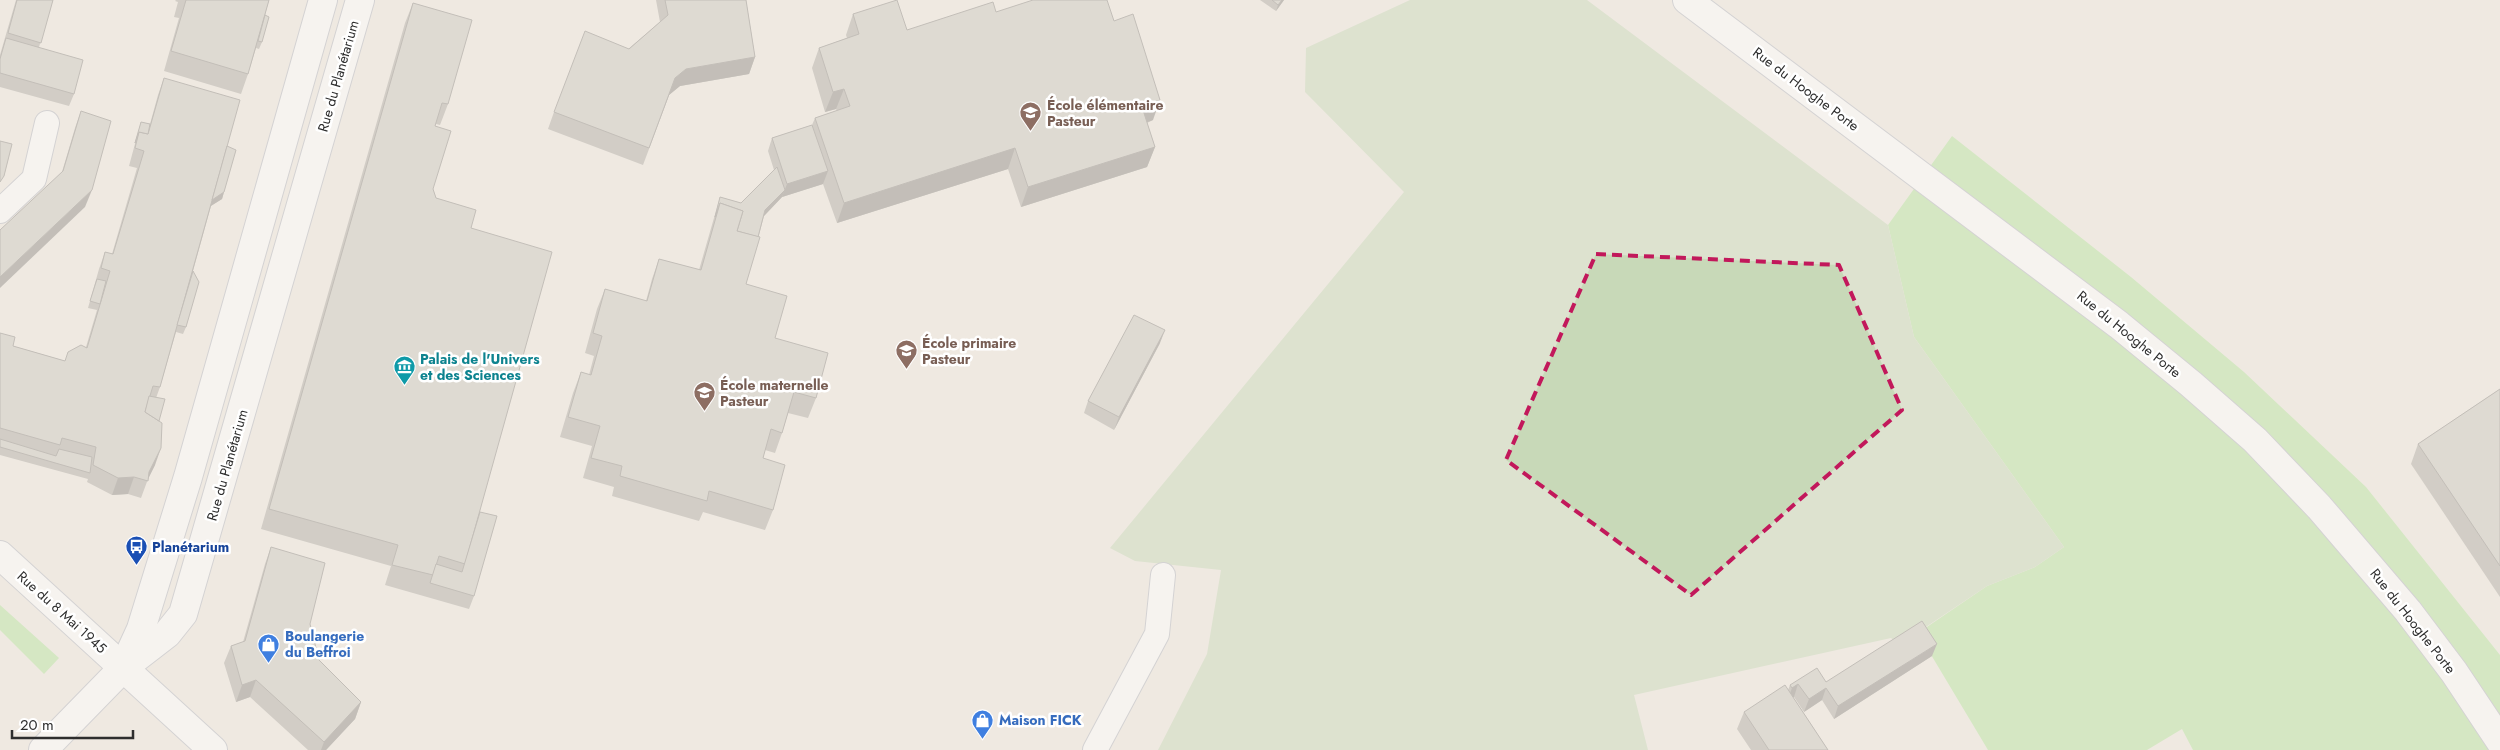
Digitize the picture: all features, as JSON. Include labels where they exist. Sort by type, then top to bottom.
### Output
[{"type":"street","points":[[43,750],[123,668],[143,623],[188,477],[323,0]]},
{"type":"street","name":"Rue du Planétarium","points":[[123,668],[167,634],[176,625],[186,605],[360,0]]},
{"type":"street","name":"Rue du Hooghe Porte","points":[[1687,0],[2111,319],[2191,384],[2255,440],[2318,507],[2408,611],[2454,672],[2500,741]]},
{"type":"street","name":"Rue du 8 Mai 1945","points":[[0,555],[213,750]]},
{"type":"lane","points":[[0,211],[34,179],[47,123]]},
{"type":"lane","points":[[1095,750],[1157,634],[1163,575]]},
{"type":"highlighted area","points":[[1596,254],[1839,265],[1902,410],[1691,595],[1506,460]]},
{"type":"green space","points":[[1410,0],[1587,0],[1888,225],[1914,337],[2064,547],[2035,567],[1987,586],[1899,645],[1891,638],[1634,695],[1648,750],[1158,750],[1207,654],[1221,570],[1135,561],[1110,548],[1404,192],[1305,92],[1306,48]]},
{"type":"green space","points":[[1952,136],[2131,277],[2244,372],[2366,487],[2500,655],[2500,750],[2193,750],[2182,729],[2147,750],[1988,750],[1918,633],[1987,586],[2035,567],[2064,547],[1914,337],[1888,225]]},
{"type":"green space","points":[[0,605],[59,658],[44,674],[0,630]]},
{"type":"building","points":[[17,0],[53,0],[41,43],[8,33]]},
{"type":"building","points":[[186,0],[269,0],[248,74],[171,51]]},
{"type":"building","points":[[665,0],[746,0],[755,57],[686,69],[675,78],[649,148],[554,112],[585,31],[629,49],[668,15]]},
{"type":"building","points":[[897,0],[907,30],[993,2],[996,12],[1033,0],[1107,0],[1114,21],[1133,14],[1160,100],[1142,107],[1155,147],[1028,187],[1015,148],[844,203],[815,118],[850,106],[844,89],[833,92],[819,48],[859,34],[853,14]]},
{"type":"building","points":[[1272,0],[1282,0],[1278,5]]},
{"type":"building","points":[[413,3],[472,20],[448,104],[442,103],[435,126],[451,131],[433,189],[436,198],[476,210],[471,228],[552,252],[465,564],[439,556],[433,575],[392,565],[398,545],[269,509]]},
{"type":"building","points":[[265,15],[269,17],[262,42],[258,41]]},
{"type":"building","points":[[6,38],[83,60],[74,94],[0,73],[0,59]]},
{"type":"building","points":[[164,78],[240,100],[160,387],[153,386],[145,412],[162,423],[161,448],[149,472],[148,481],[134,477],[118,478],[93,465],[96,447],[62,438],[60,445],[0,428],[0,333],[15,337],[13,346],[65,361],[68,352],[81,345],[87,348],[110,271],[101,268],[105,252],[113,254],[144,151],[135,148],[139,132],[148,134]]},
{"type":"building","points":[[81,111],[111,121],[92,190],[0,277],[0,230],[63,171]]},
{"type":"building","points":[[141,122],[150,124],[148,134],[139,132],[135,143]]},
{"type":"building","points":[[812,125],[828,171],[787,184],[772,138]]},
{"type":"building","points":[[0,141],[12,144],[4,176],[0,182]]},
{"type":"building","points":[[227,146],[236,150],[224,192],[212,200]]},
{"type":"building","points":[[777,167],[785,190],[765,210],[758,237],[737,231],[743,211],[720,203],[715,217],[720,197],[741,203]]},
{"type":"building","points":[[720,203],[743,211],[737,231],[760,237],[746,284],[787,296],[775,338],[828,353],[816,398],[794,392],[782,433],[771,429],[763,458],[785,465],[773,510],[709,491],[707,501],[620,476],[622,466],[591,458],[600,426],[568,417],[581,372],[591,375],[602,336],[593,333],[605,289],[647,301],[659,259],[701,270]]},
{"type":"building","points":[[193,271],[199,282],[186,327],[177,325]]},
{"type":"building","points":[[97,279],[106,281],[100,304],[90,301]]},
{"type":"building","points":[[1134,315],[1165,330],[1119,417],[1088,401]]},
{"type":"building","points":[[2500,389],[2500,566],[2418,444]]},
{"type":"building","points":[[149,396],[165,399],[159,421],[145,412]]},
{"type":"building","points":[[0,439],[56,456],[59,449],[92,457],[90,473],[0,447]]},
{"type":"building","points":[[480,512],[497,516],[474,596],[430,583],[436,564],[462,572]]},
{"type":"building","points":[[271,547],[325,563],[310,624],[319,660],[361,702],[324,742],[256,680],[242,685],[231,646],[245,641]]},
{"type":"building","points":[[1922,621],[1937,644],[1838,706],[1826,688],[1809,699],[1798,684],[1792,688],[1790,685],[1817,668],[1826,682]]},
{"type":"building","points":[[1785,685],[1828,750],[1769,750],[1744,712]]},
{"type":"place","name":"École élémentaire Pasteur","points":[[1031,132]]},
{"type":"place","name":"École primaire Pasteur","points":[[906,370]]},
{"type":"place","name":"Palais de l'Univers et des Sciences","points":[[404,386]]},
{"type":"place","name":"École maternelle Pasteur","points":[[704,412]]},
{"type":"place","name":"Planétarium","points":[[136,566]]},
{"type":"place","name":"Boulangerie du Beffroi","points":[[269,663]]},
{"type":"place","name":"Maison FICK","points":[[983,739]]}]
